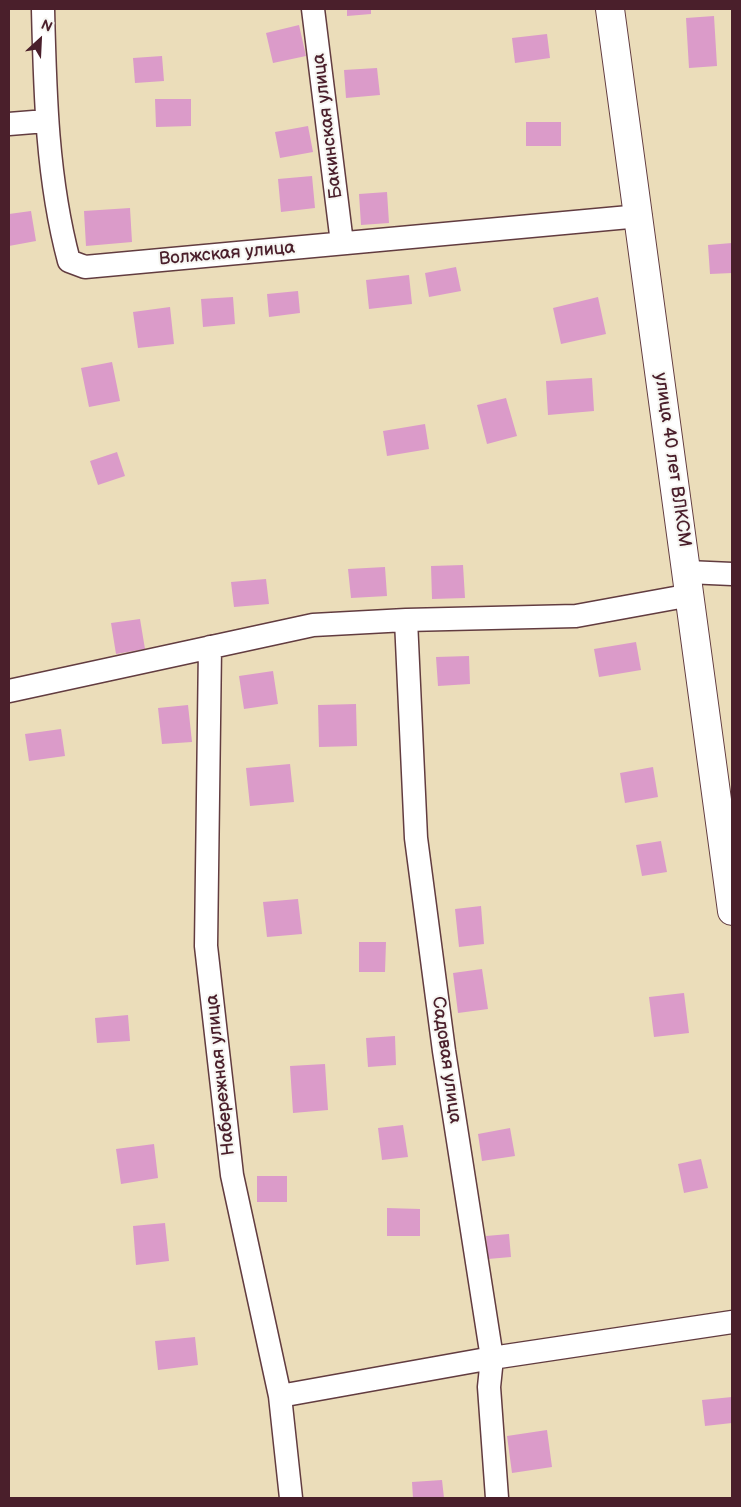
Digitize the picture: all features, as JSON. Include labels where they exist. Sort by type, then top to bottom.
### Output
[{"type":"street","name":"Волжская улица","points":[[43,9],[46,121],[63,237],[69,261],[85,266],[640,216]]},
{"type":"street","name":"Бакинская улица","points":[[313,9],[342,243]]},
{"type":"street","name":"улица 40 лет ВЛКСМ","points":[[610,9],[640,216],[732,911]]},
{"type":"street","points":[[9,124],[46,121]]},
{"type":"street","points":[[9,691],[313,625],[406,620],[576,616],[689,584],[732,574]]},
{"type":"street","name":"Садовая улица","points":[[406,620],[416,838],[444,1051],[492,1358],[489,1387],[497,1498]]},
{"type":"street","name":"Набережная улица","points":[[210,647],[206,946],[232,1175],[280,1396],[291,1498]]},
{"type":"street","points":[[280,1396],[492,1358],[732,1322]]},
{"type":"building","points":[[347,9],[371,9],[371,14],[347,16]]},
{"type":"building","points":[[714,16],[717,66],[689,68],[686,18]]},
{"type":"building","points":[[299,25],[306,56],[273,63],[266,33]]},
{"type":"building","points":[[547,34],[550,58],[515,63],[512,38]]},
{"type":"building","points":[[162,56],[164,81],[135,83],[133,58]]},
{"type":"building","points":[[377,68],[380,95],[346,98],[344,70]]},
{"type":"building","points":[[155,99],[191,99],[191,126],[156,127]]},
{"type":"building","points":[[526,122],[561,122],[561,146],[526,146]]},
{"type":"building","points":[[308,126],[313,152],[280,158],[275,132]]},
{"type":"building","points":[[312,176],[315,208],[281,212],[278,179]]},
{"type":"building","points":[[387,192],[389,223],[361,225],[359,194]]},
{"type":"building","points":[[130,208],[132,242],[86,246],[84,211]]},
{"type":"building","points":[[31,211],[36,241],[9,246],[9,214]]},
{"type":"building","points":[[732,243],[732,273],[710,274],[708,245]]},
{"type":"building","points":[[456,267],[461,291],[429,297],[425,273]]},
{"type":"building","points":[[409,275],[412,304],[369,309],[366,280]]},
{"type":"building","points":[[298,291],[300,313],[269,317],[267,294]]},
{"type":"building","points":[[233,297],[235,324],[203,327],[201,299]]},
{"type":"building","points":[[598,297],[606,334],[561,344],[553,308]]},
{"type":"building","points":[[170,307],[174,344],[138,348],[133,312]]},
{"type":"building","points":[[112,362],[120,401],[89,407],[81,368]]},
{"type":"building","points":[[592,378],[594,411],[548,415],[546,381]]},
{"type":"building","points":[[506,398],[517,436],[487,444],[477,405]]},
{"type":"building","points":[[425,424],[429,449],[387,456],[383,431]]},
{"type":"building","points":[[117,452],[125,476],[98,485],[90,461]]},
{"type":"building","points":[[463,565],[465,598],[432,599],[431,566]]},
{"type":"building","points":[[385,567],[387,596],[351,598],[348,569]]},
{"type":"building","points":[[266,579],[269,604],[234,607],[231,582]]},
{"type":"building","points":[[140,619],[145,649],[116,654],[111,623]]},
{"type":"building","points":[[636,642],[641,670],[599,677],[594,649]]},
{"type":"building","points":[[469,656],[470,684],[438,686],[436,657]]},
{"type":"building","points":[[273,671],[278,704],[244,709],[239,676]]},
{"type":"building","points":[[356,704],[357,746],[319,747],[318,705]]},
{"type":"building","points":[[188,705],[192,742],[162,744],[158,708]]},
{"type":"building","points":[[61,729],[65,756],[29,761],[25,734]]},
{"type":"building","points":[[290,764],[294,802],[250,806],[246,768]]},
{"type":"building","points":[[653,767],[658,797],[625,803],[620,773]]},
{"type":"building","points":[[661,841],[667,872],[642,876],[636,845]]},
{"type":"building","points":[[298,899],[302,934],[267,937],[263,902]]},
{"type":"building","points":[[481,906],[484,944],[459,947],[455,909]]},
{"type":"building","points":[[359,942],[386,942],[385,972],[359,972]]},
{"type":"building","points":[[482,969],[488,1009],[458,1013],[453,973]]},
{"type":"building","points":[[684,993],[689,1033],[654,1037],[649,997]]},
{"type":"building","points":[[128,1015],[130,1041],[97,1043],[95,1018]]},
{"type":"building","points":[[395,1036],[396,1065],[368,1067],[366,1038]]},
{"type":"building","points":[[325,1064],[328,1110],[293,1113],[290,1066]]},
{"type":"building","points":[[403,1125],[408,1157],[382,1160],[378,1128]]},
{"type":"building","points":[[510,1128],[515,1156],[482,1161],[478,1134]]},
{"type":"building","points":[[154,1144],[158,1178],[121,1184],[116,1149]]},
{"type":"building","points":[[701,1159],[708,1188],[684,1193],[678,1164]]},
{"type":"building","points":[[257,1176],[287,1176],[287,1202],[257,1202]]},
{"type":"building","points":[[387,1208],[420,1209],[420,1236],[387,1236]]},
{"type":"building","points":[[165,1223],[169,1261],[136,1265],[133,1226]]},
{"type":"building","points":[[509,1234],[511,1257],[488,1259],[486,1236]]},
{"type":"building","points":[[195,1337],[198,1365],[158,1370],[155,1341]]},
{"type":"building","points":[[732,1397],[732,1423],[705,1426],[702,1400]]},
{"type":"building","points":[[547,1430],[552,1467],[512,1473],[507,1436]]},
{"type":"building","points":[[442,1480],[444,1498],[413,1498],[412,1482]]}]
